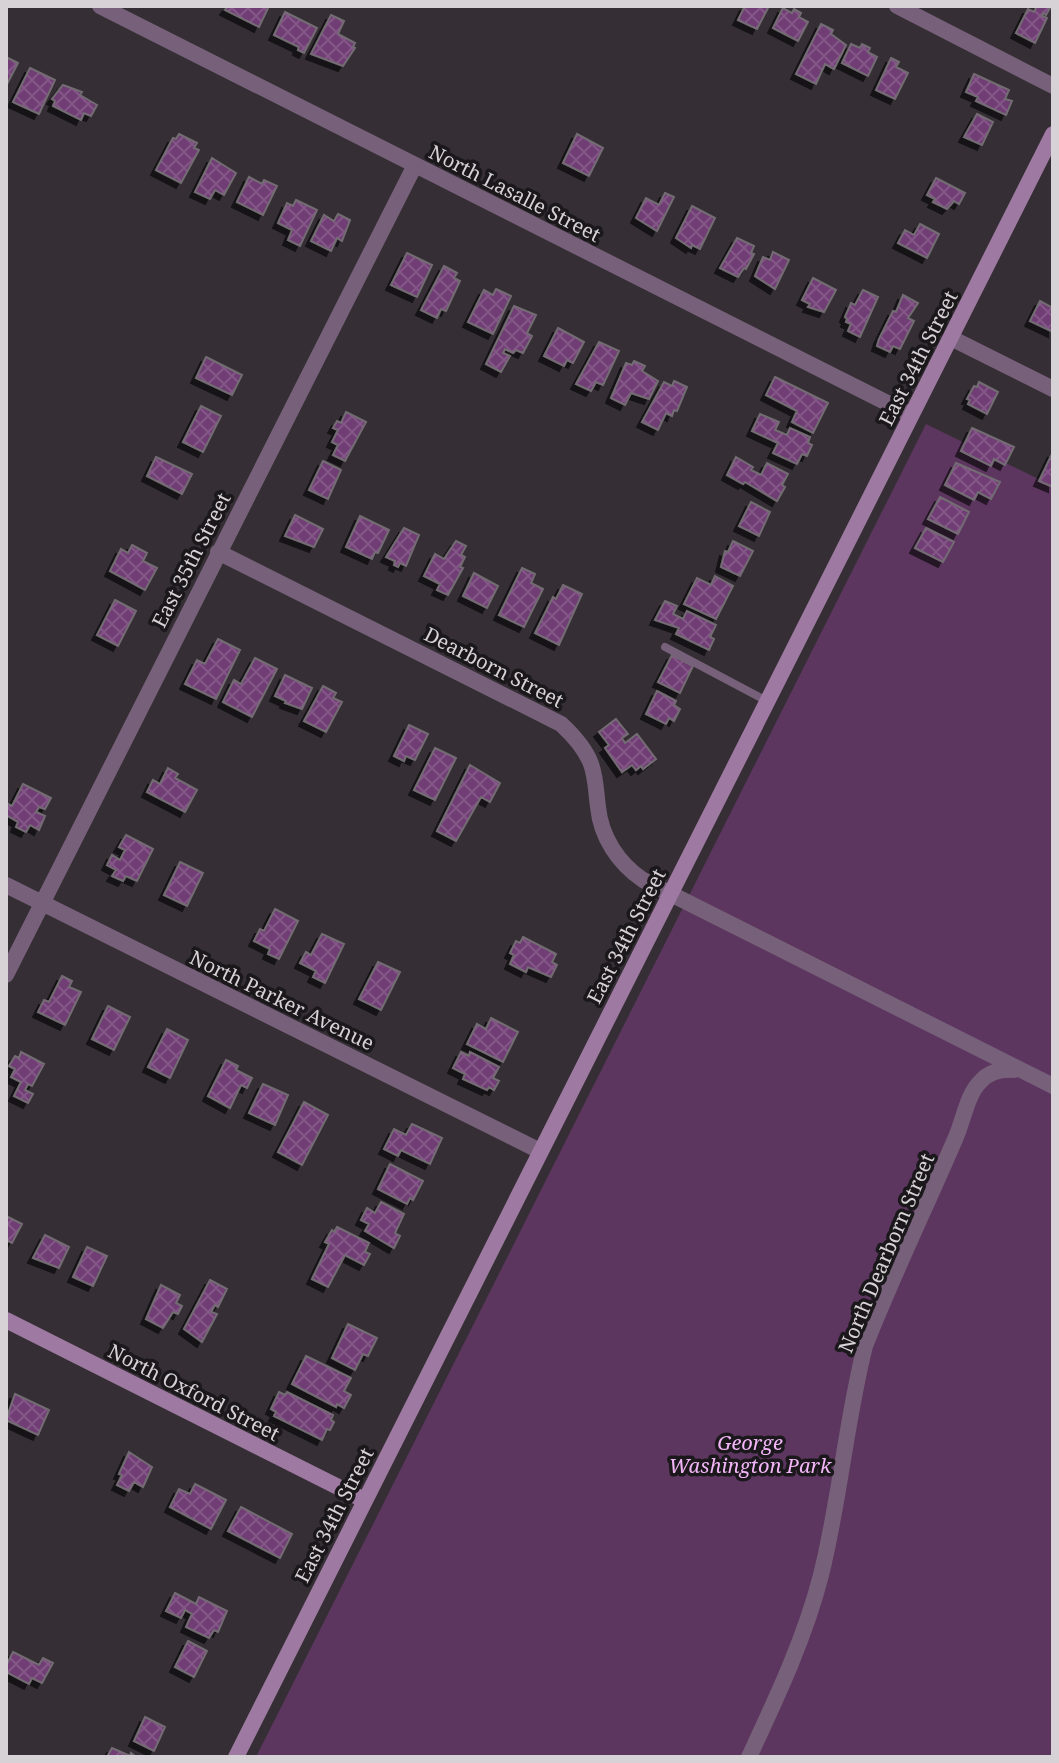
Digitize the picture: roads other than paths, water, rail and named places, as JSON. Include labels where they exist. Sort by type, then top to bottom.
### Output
[{"type":"main road","name":"East 34th Street","points":[[236,1757],[1053,134]]},
{"type":"main road","name":"North Oxford Street","points":[[6,1320],[364,1500]]},
{"type":"street","name":"North Lasalle Street","points":[[100,6],[911,415]]},
{"type":"street","points":[[897,6],[1053,86]]},
{"type":"street","name":"East 35th Street","points":[[6,975],[415,165]]},
{"type":"street","points":[[951,338],[1053,389]]},
{"type":"street","name":"Dearborn Street","points":[[218,552],[561,724],[589,759],[602,827],[613,851],[636,875],[670,893]]},
{"type":"street","name":"North Parker Avenue","points":[[6,885],[540,1151]]},
{"type":"street","points":[[670,893],[1053,1086]]},
{"type":"street","name":"North Dearborn Street","points":[[749,1757],[783,1682],[821,1578],[865,1346],[972,1095],[980,1081],[989,1074],[1002,1069],[1016,1070]]},
{"type":"lane","points":[[665,647],[767,701]]},
{"type":"park label","name":"George Washington Park","points":[[750,1454]]}]
